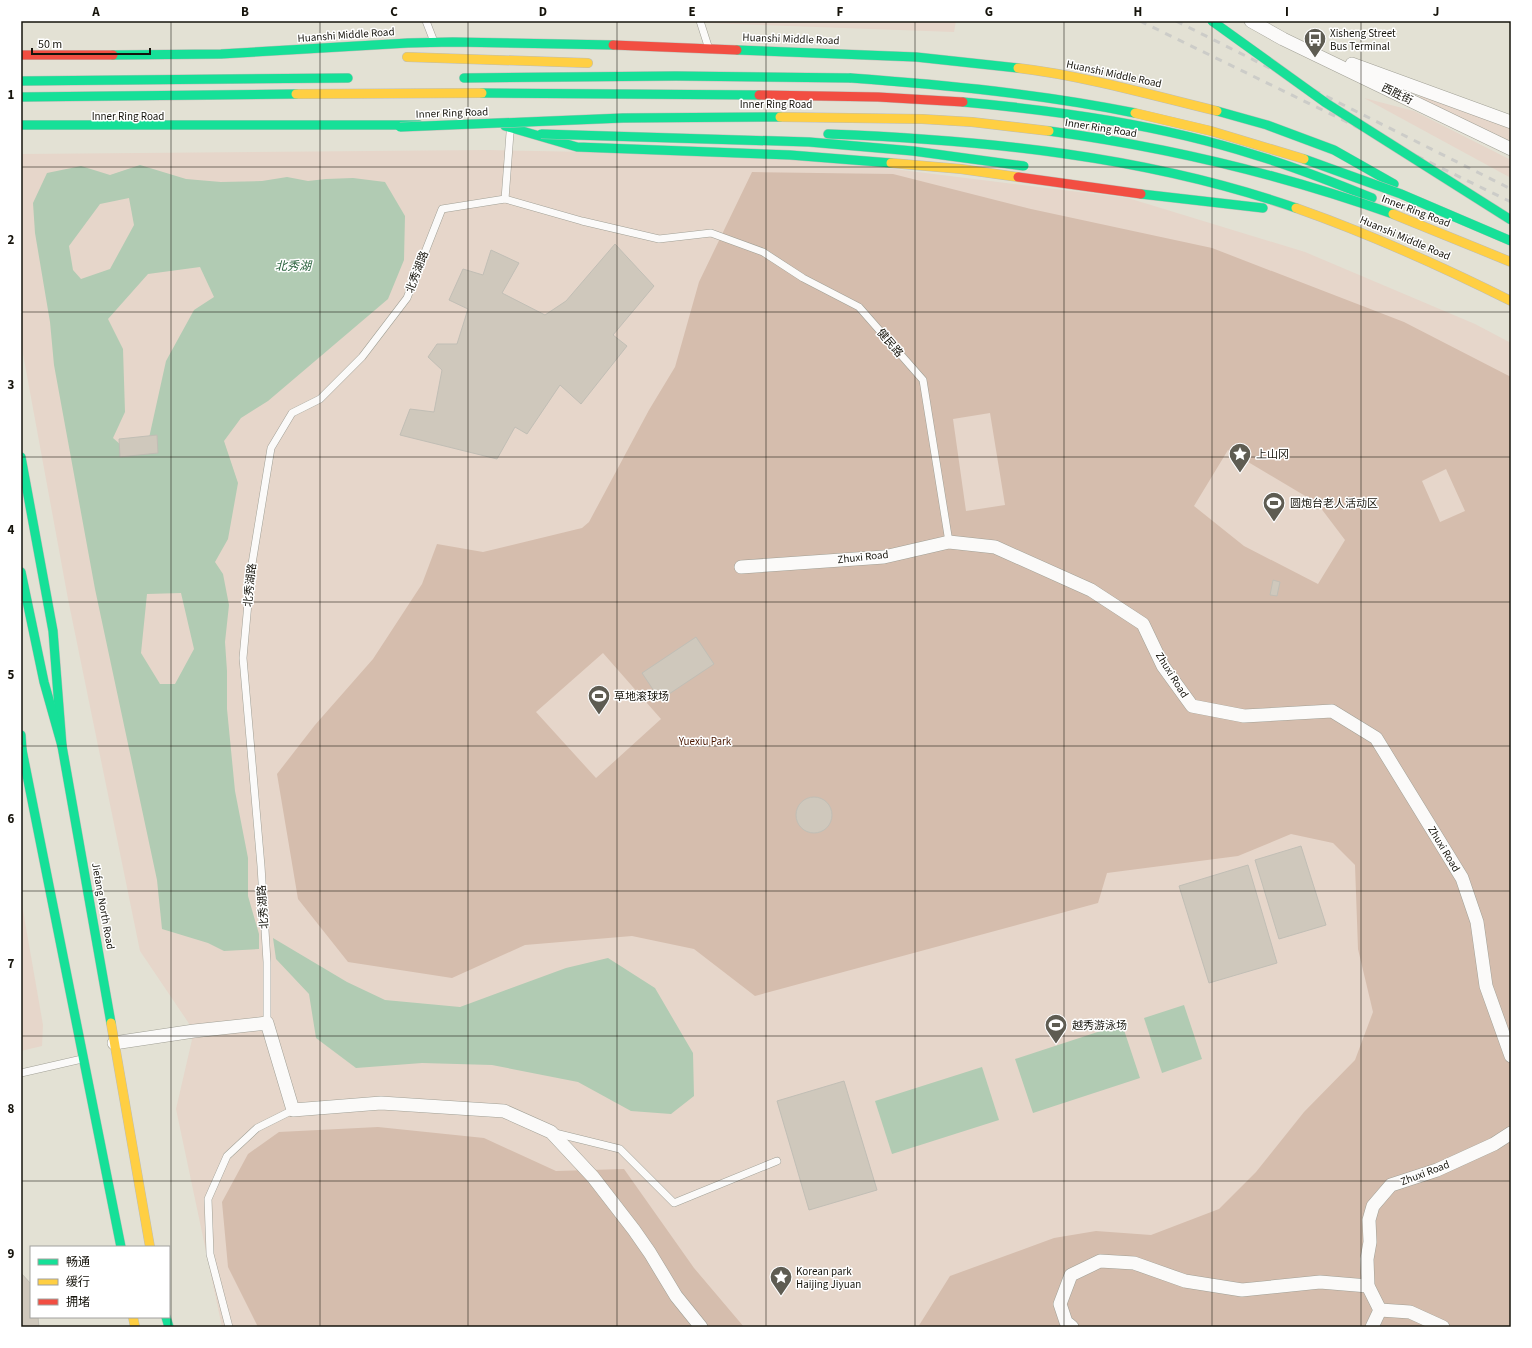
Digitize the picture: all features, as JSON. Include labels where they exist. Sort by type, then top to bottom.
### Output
[{"type":"main road","points":[[1212,21],[1326,103],[1511,220]]},
{"type":"main road","name":"Huanshi Middle Road","points":[[21,55],[221,54],[434,42],[531,43],[709,48],[916,57],[1025,69],[1128,89],[1230,114],[1267,125],[1334,150],[1394,184],[1411,196],[1452,237],[1511,268]]},
{"type":"main road","points":[[221,54],[341,56]]},
{"type":"main road","points":[[397,57],[597,63]]},
{"type":"main road","name":"Inner Ring Road","points":[[690,67],[917,82],[1022,94],[1093,105],[1211,131],[1354,175],[1511,240]]},
{"type":"main road","name":"Inner Ring Road","points":[[453,78],[676,76],[851,78]]},
{"type":"main road","points":[[21,81],[357,78]]},
{"type":"main road","points":[[21,97],[466,93],[819,96],[879,97],[999,107],[1090,118],[1137,126],[1226,146],[1300,169],[1348,187],[1452,237]]},
{"type":"main road","name":"Inner Ring Road","points":[[21,128],[400,127],[654,117],[728,116],[855,117],[933,120],[996,125],[1098,138],[1215,161],[1265,174],[1377,208],[1511,262]]},
{"type":"main road","name":"Huanshi Middle Road","points":[[21,125],[134,124],[862,135],[992,144],[1053,151],[1152,168],[1222,185],[1323,218],[1406,249],[1511,301]]},
{"type":"main road","points":[[400,127],[508,129],[593,136],[769,141],[846,145],[952,155],[1028,166]]},
{"type":"main road","points":[[508,129],[577,146],[790,155],[946,168],[1154,196],[1286,211],[1323,218]]},
{"type":"main road","points":[[1334,150],[1365,163],[1404,183]]},
{"type":"main road","points":[[1174,188],[1287,207],[1323,218]]},
{"type":"main road","points":[[1439,200],[1511,240]]},
{"type":"main road","points":[[21,457],[53,631],[62,746]]},
{"type":"main road","name":"Jiefang North Road","points":[[21,572],[44,682],[62,746],[150,1246]]},
{"type":"main road","points":[[21,735],[22,748],[121,1246]]},
{"type":"street","name":"西胜街","points":[[1251,21],[1283,39],[1511,149]]},
{"type":"street","name":"西胜街","points":[[1283,39],[1511,122]]},
{"type":"street","name":"Zhuxi Road","points":[[741,567],[884,557],[949,542],[995,547],[1091,590],[1143,624],[1163,666],[1192,706],[1244,716],[1332,711],[1376,738],[1462,878],[1477,922],[1486,986],[1511,1056]]},
{"type":"street","points":[[114,1043],[194,1031],[267,1023],[294,1110],[381,1103],[504,1111],[550,1132],[593,1177],[634,1230],[676,1296],[701,1327]]},
{"type":"street","name":"Zhuxi Road","points":[[1368,1286],[1367,1259],[1370,1242],[1369,1220],[1373,1206],[1391,1186],[1437,1170],[1494,1144],[1511,1133]]},
{"type":"street","points":[[1072,1327],[1066,1322],[1060,1304],[1071,1275],[1100,1261],[1134,1263],[1185,1281],[1242,1290],[1320,1282],[1368,1286],[1380,1310]]},
{"type":"street","points":[[1372,1327],[1380,1310]]},
{"type":"street","points":[[1380,1310],[1410,1312],[1443,1327]]},
{"type":"lane","points":[[426,21],[434,42]]},
{"type":"lane","points":[[700,21],[709,48]]},
{"type":"lane","points":[[505,199],[508,129]]},
{"type":"lane","name":"北秀湖路","points":[[267,1023],[267,962],[260,858],[243,658],[251,570],[270,448],[292,413],[320,399],[326,394],[362,357],[407,298],[442,209],[505,199]]},
{"type":"lane","name":"健民路","points":[[505,199],[582,221],[659,239],[711,233],[763,252],[803,278],[859,307],[923,380],[949,542]]},
{"type":"lane","points":[[21,1073],[84,1059]]},
{"type":"lane","points":[[229,1327],[210,1254],[208,1199],[227,1156],[257,1128],[294,1110]]},
{"type":"lane","points":[[550,1132],[620,1149],[674,1203],[778,1161]]},
{"type":"green space","points":[[652,21],[956,21],[954,32]]},
{"type":"green space","points":[[1425,95],[1511,129],[1511,145],[1419,101],[1419,97]]},
{"type":"green space","points":[[1364,98],[1414,111],[1511,160],[1511,178]]},
{"type":"green space","name":"Yuexiu Park","points":[[487,150],[701,154],[821,160],[1128,198],[1305,252],[1475,324],[1511,343],[1511,1327],[222,1327],[176,1109],[194,1031],[140,951],[68,599],[21,343],[21,154]]},
{"type":"green space","points":[[752,172],[893,174],[1031,209],[1212,248],[1404,322],[1511,377],[1511,1327],[918,1327],[950,1276],[1054,1238],[1096,1231],[1151,1235],[1219,1209],[1256,1172],[1304,1112],[1355,1060],[1373,1012],[1358,949],[1355,865],[1333,843],[1291,834],[1238,856],[1107,873],[1098,903],[755,996],[694,949],[632,936],[525,945],[452,978],[348,962],[298,899],[277,774],[315,725],[373,659],[422,584],[437,544],[483,552],[582,528],[589,522],[649,410],[675,367],[699,282]],"holes":[[[990,413],[1005,505],[966,511],[953,419]],[[1228,450],[1317,503],[1345,540],[1318,584],[1244,546],[1194,506]],[[1446,469],[1465,511],[1440,522],[1422,481]],[[603,653],[661,719],[596,778],[536,712]]]},
{"type":"green space","points":[[21,899],[43,1025],[42,1046],[21,1051]]},
{"type":"green space","points":[[378,1127],[484,1138],[556,1171],[624,1169],[694,1268],[744,1327],[258,1327],[228,1267],[222,1202],[248,1154],[279,1132]]},
{"type":"water","name":"北秀湖","points":[[140,165],[186,179],[221,182],[262,181],[287,177],[308,181],[353,178],[385,182],[405,216],[404,260],[388,299],[268,401],[241,418],[224,441],[238,483],[228,539],[215,562],[223,574],[229,605],[225,642],[227,709],[235,791],[248,858],[248,896],[259,934],[259,949],[224,951],[208,943],[162,929],[157,880],[95,589],[54,365],[50,322],[35,233],[33,203],[47,173],[81,166],[110,175]],"holes":[[[129,198],[134,225],[110,269],[81,279],[73,270],[69,246],[100,204]],[[200,267],[214,297],[194,310],[166,361],[149,438],[121,445],[113,438],[125,412],[123,349],[108,319],[148,274]],[[181,593],[194,649],[175,684],[160,684],[141,653],[147,594]]]},
{"type":"water","points":[[273,938],[347,982],[385,1000],[460,1007],[566,968],[608,958],[655,988],[693,1053],[694,1096],[671,1114],[631,1111],[578,1082],[492,1065],[422,1063],[356,1068],[316,1038],[309,994],[276,959]]},
{"type":"water","points":[[1184,1005],[1202,1059],[1162,1073],[1144,1018]]},
{"type":"water","points":[[1122,1024],[1140,1078],[1033,1113],[1015,1059]]},
{"type":"water","points":[[982,1067],[999,1120],[892,1154],[875,1101]]},
{"type":"building","points":[[615,244],[654,286],[613,335],[627,346],[581,404],[560,385],[527,434],[515,427],[497,459],[400,435],[410,409],[434,412],[442,370],[428,357],[437,344],[457,344],[468,309],[449,300],[463,269],[483,275],[491,250],[519,263],[502,293],[545,315],[566,301]]},
{"type":"building","points":[[157,435],[158,453],[120,457],[119,439]]},
{"type":"building","points":[[1273,580],[1280,582],[1277,596],[1270,595]]},
{"type":"building","points":[[696,637],[714,664],[660,700],[642,673]]},
{"type":"building","points":[[817,797],[827,802],[831,808],[831,822],[827,828],[821,832],[811,833],[801,828],[797,822],[796,812],[801,802],[807,798]]},
{"type":"building","points":[[1301,846],[1326,925],[1279,939],[1255,860]]},
{"type":"building","points":[[1248,865],[1277,963],[1209,983],[1179,886]]},
{"type":"building","points":[[844,1081],[877,1190],[809,1210],[777,1101]]},
{"type":"building","points":[[21,1273],[30,1283],[30,1318],[38,1318],[39,1327],[21,1327]]},
{"type":"railway","points":[[1140,21],[1511,202]]},
{"type":"railway","points":[[1176,21],[1511,189]]},
{"type":"traffic: fast","points":[[1212,21],[1326,103],[1511,220]]},
{"type":"traffic: fast","points":[[113,55],[221,54],[408,43],[453,42],[613,45]]},
{"type":"traffic: fast","points":[[737,50],[916,57],[1018,68]]},
{"type":"traffic: fast","points":[[464,78],[676,76],[851,78]]},
{"type":"traffic: fast","points":[[21,81],[348,78]]},
{"type":"traffic: fast","points":[[851,78],[1029,95],[1135,113]]},
{"type":"traffic: fast","points":[[482,93],[759,95]]},
{"type":"traffic: fast","points":[[21,97],[296,94]]},
{"type":"traffic: fast","points":[[963,102],[1074,115],[1147,127],[1184,135],[1219,144],[1285,165],[1372,198]]},
{"type":"traffic: fast","points":[[1217,111],[1267,125],[1334,150],[1394,184]]},
{"type":"traffic: fast","points":[[400,127],[623,118],[780,117]]},
{"type":"traffic: fast","points":[[21,125],[419,125]]},
{"type":"traffic: fast","points":[[505,126],[577,147],[790,155],[891,163]]},
{"type":"traffic: fast","points":[[1049,131],[1136,145],[1266,174],[1393,214]]},
{"type":"traffic: fast","points":[[541,134],[809,142],[913,151],[1024,166]]},
{"type":"traffic: fast","points":[[828,134],[1006,146],[1124,163],[1182,175],[1239,190],[1296,208]]},
{"type":"traffic: fast","points":[[1304,159],[1401,194],[1511,241]]},
{"type":"traffic: fast","points":[[1141,194],[1263,208]]},
{"type":"traffic: fast","points":[[21,457],[53,631],[62,746]]},
{"type":"traffic: fast","points":[[21,572],[44,682],[62,746],[111,1023]]},
{"type":"traffic: fast","points":[[21,735],[22,750],[121,1246]]},
{"type":"traffic: fast","points":[[21,746],[22,750]]},
{"type":"traffic: fast","points":[[166,1318],[169,1327]]},
{"type":"traffic: slow","points":[[407,57],[588,63]]},
{"type":"traffic: slow","points":[[1018,68],[1043,71],[1093,81],[1217,111]]},
{"type":"traffic: slow","points":[[296,94],[482,93]]},
{"type":"traffic: slow","points":[[1135,113],[1211,131],[1304,159]]},
{"type":"traffic: slow","points":[[780,117],[922,119],[972,122],[1049,131]]},
{"type":"traffic: slow","points":[[891,163],[961,169],[1018,177]]},
{"type":"traffic: slow","points":[[1296,208],[1405,251],[1511,301]]},
{"type":"traffic: slow","points":[[1393,214],[1511,262]]},
{"type":"traffic: slow","points":[[111,1023],[150,1246]]},
{"type":"traffic: slow","points":[[133,1318],[135,1327]]},
{"type":"traffic: jam","points":[[613,45],[737,50]]},
{"type":"traffic: jam","points":[[21,55],[113,55]]},
{"type":"traffic: jam","points":[[759,95],[878,97],[963,102]]},
{"type":"traffic: jam","points":[[1018,177],[1141,194]]},
{"type":"place","name":"Xisheng Street Bus Terminal","points":[[1315,58]]},
{"type":"place","name":"上山冈","points":[[1240,474]]},
{"type":"place","name":"圆炮台老人活动区","points":[[1274,522]]},
{"type":"place","name":"草地滚球场","points":[[599,716]]},
{"type":"place","name":"越秀游泳场","points":[[1056,1044]]},
{"type":"place","name":"Korean park Haijing Jiyuan","points":[[781,1296]]}]
